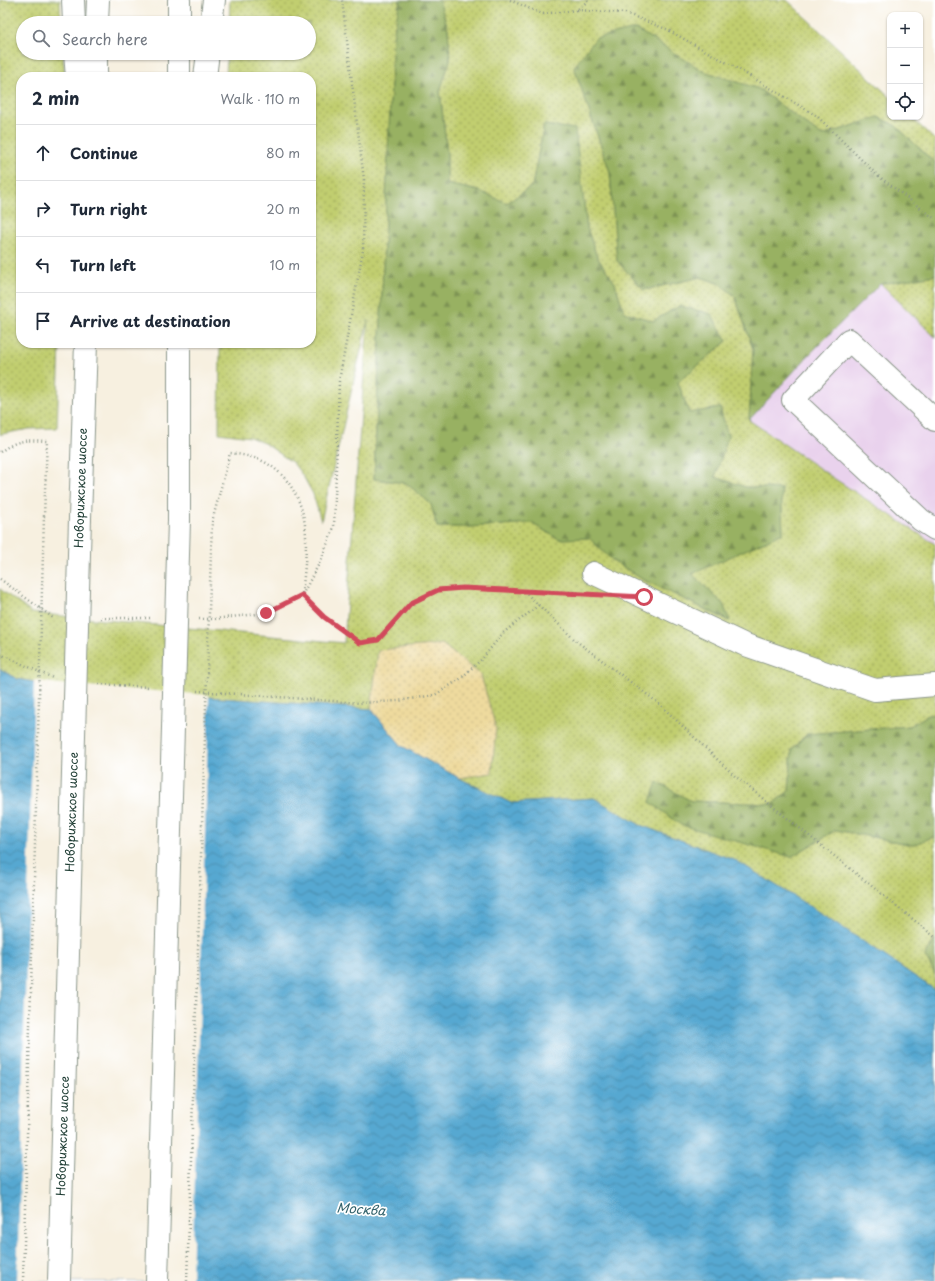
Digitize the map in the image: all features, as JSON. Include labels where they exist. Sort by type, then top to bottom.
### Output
[{"type":"main road","points":[[73,0],[74,16]]},
{"type":"main road","points":[[97,16],[98,0]]},
{"type":"main road","points":[[179,0],[179,16]]},
{"type":"main road","points":[[213,16],[214,0]]},
{"type":"main road","points":[[75,60],[76,72]]},
{"type":"main road","points":[[96,60],[96,72]]},
{"type":"main road","points":[[179,60],[179,72]]},
{"type":"main road","points":[[206,72],[207,60]]},
{"type":"main road","points":[[935,420],[849,340],[793,400],[921,520],[935,529]]},
{"type":"main road","name":"Новорижское шоссе","points":[[59,1281],[86,348]]},
{"type":"main road","points":[[157,1281],[179,520],[179,348]]},
{"type":"main road","points":[[593,573],[743,644],[875,690],[935,685]]},
{"type":"path","points":[[198,619],[214,619],[266,613],[302,595],[320,562],[334,527],[339,381],[363,250],[364,180],[342,0]]},
{"type":"path","points":[[510,0],[542,14],[577,10],[625,13],[666,29],[733,66],[816,116],[877,175],[935,219]]},
{"type":"path","points":[[577,10],[589,0]]},
{"type":"path","points":[[0,452],[11,444],[25,440],[47,440],[23,1281]]},
{"type":"path","points":[[187,1281],[212,522],[230,453],[248,456],[268,464],[284,477],[296,494],[305,521],[306,540],[302,595],[324,617],[360,643],[378,640],[411,603],[438,590],[463,588],[586,594]]},
{"type":"path","points":[[0,579],[52,617],[60,617]]},
{"type":"path","points":[[524,591],[575,640],[657,702],[736,777],[935,938]]},
{"type":"path","points":[[194,691],[359,703],[398,701],[435,695],[460,679],[482,659],[503,633],[538,605]]},
{"type":"path","points":[[98,618],[160,618]]},
{"type":"path","points":[[0,654],[54,678]]},
{"type":"path","points":[[92,683],[155,688]]},
{"type":"shaded area","points":[[880,283],[935,337],[935,544],[835,479],[749,420],[809,355]]},
{"type":"green space","points":[[0,0],[60,0],[61,16],[16,16],[16,60],[64,60],[65,72],[16,72],[16,348],[60,348],[57,428],[29,429],[0,435]]},
{"type":"green space","points":[[230,0],[400,0],[393,37],[374,479],[406,483],[431,504],[437,527],[469,527],[531,523],[559,539],[589,538],[612,560],[642,579],[729,621],[723,604],[691,574],[783,533],[781,489],[746,487],[715,477],[728,436],[720,408],[689,413],[678,382],[727,341],[711,314],[680,306],[653,321],[624,312],[615,283],[597,257],[587,228],[574,129],[544,125],[532,186],[507,203],[479,191],[447,184],[447,153],[440,91],[450,60],[448,29],[439,0],[787,0],[887,94],[887,120],[914,120],[935,140],[935,163],[896,126],[878,117],[822,136],[759,89],[703,71],[636,29],[574,67],[610,172],[617,261],[644,290],[701,277],[720,284],[735,296],[753,349],[749,420],[835,479],[935,544],[935,714],[928,715],[910,726],[807,734],[792,749],[789,791],[772,804],[691,801],[657,783],[791,857],[836,830],[913,845],[935,836],[935,939],[925,956],[935,974],[935,990],[830,919],[737,861],[640,825],[594,798],[511,803],[459,778],[401,746],[371,709],[58,686],[17,679],[0,669],[0,589],[32,613],[344,643],[368,320],[321,521],[313,494],[303,476],[293,463],[266,444],[250,437],[219,433],[220,348],[316,348],[316,72],[226,72],[227,60],[316,60],[316,16],[229,16]]},
{"type":"green space","points":[[400,0],[439,0],[448,29],[450,60],[440,91],[447,153],[447,184],[479,191],[507,203],[532,186],[544,125],[575,129],[587,228],[597,257],[615,283],[624,312],[653,321],[680,306],[711,314],[727,341],[678,382],[689,413],[720,408],[728,436],[715,477],[746,487],[781,489],[783,533],[692,574],[723,604],[730,621],[642,579],[612,560],[589,538],[559,539],[531,523],[469,527],[437,527],[431,504],[406,483],[374,479],[393,37]]},
{"type":"green space","points":[[636,29],[703,71],[759,89],[822,136],[878,117],[896,126],[935,163],[935,275],[880,284],[809,355],[749,420],[753,349],[735,296],[720,284],[701,277],[644,290],[617,261],[610,172],[574,67],[596,38]]},
{"type":"green space","points":[[935,275],[935,337],[880,283]]},
{"type":"green space","points":[[935,714],[935,836],[913,845],[836,830],[791,857],[681,825],[650,802],[657,782],[691,801],[772,804],[789,791],[792,749],[807,734],[910,726],[928,715]]},
{"type":"green space","points":[[935,939],[935,974],[925,956]]},
{"type":"sand","points":[[442,644],[481,675],[496,728],[492,773],[459,778],[401,746],[371,709],[378,650]]},
{"type":"water","name":"Москва","points":[[0,669],[17,679],[58,686],[371,709],[402,746],[459,778],[511,803],[594,798],[640,825],[737,861],[830,919],[935,990],[935,1281],[0,1281]]},
{"type":"pier","points":[[34,680],[58,684],[209,695],[192,1281],[17,1281]]},
{"type":"route","points":[[266,613],[302,595],[324,617],[360,643],[378,640],[411,603],[438,590],[463,588],[644,597]]}]
